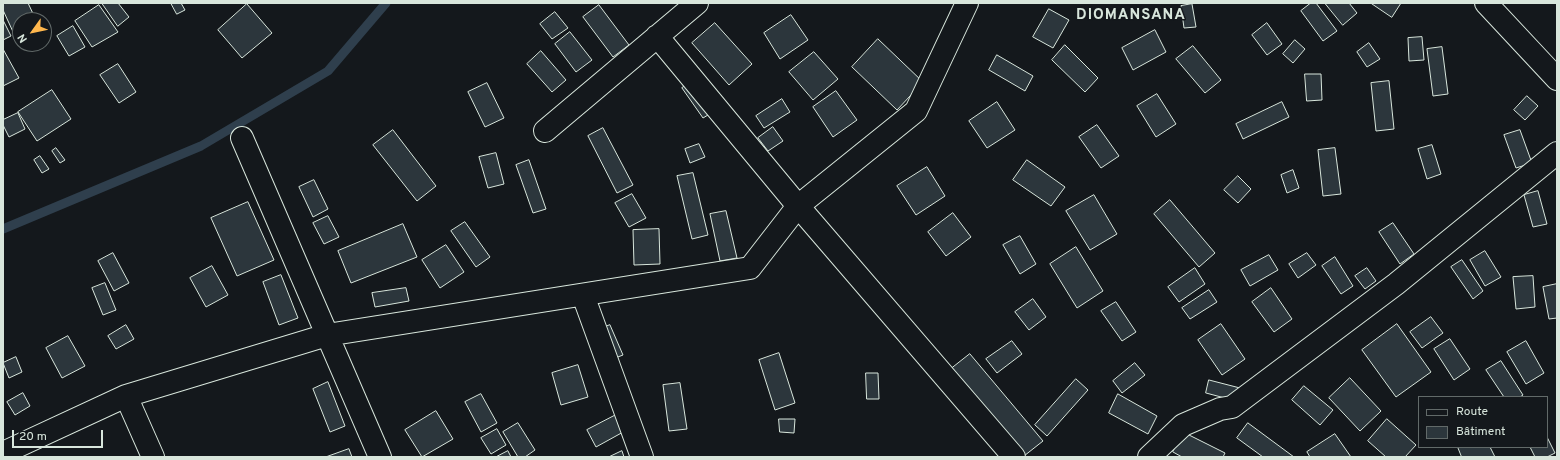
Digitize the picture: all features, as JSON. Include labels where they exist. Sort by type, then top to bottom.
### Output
[{"type":"street","points":[[545,131],[697,3]]},
{"type":"street","points":[[3,453],[126,396],[327,335],[750,268],[798,206],[916,111],[967,3]]},
{"type":"street","points":[[1486,3],[1557,79]]},
{"type":"street","points":[[657,36],[798,206],[1014,457]]},
{"type":"street","points":[[242,138],[380,457]]},
{"type":"street","points":[[1149,457],[1183,425],[1220,409],[1232,407],[1396,284],[1557,153]]},
{"type":"street","points":[[583,295],[642,457]]},
{"type":"street","points":[[126,396],[153,457]]},
{"type":"building","points":[[3,3],[28,3],[32,12],[12,12],[12,30],[3,10]]},
{"type":"building","points":[[102,3],[118,3],[129,17],[118,26]]},
{"type":"building","points":[[171,3],[181,3],[185,10],[177,14]]},
{"type":"building","points":[[1311,3],[1316,3],[1337,31],[1323,41],[1301,11]]},
{"type":"building","points":[[1325,3],[1349,3],[1357,13],[1343,25]]},
{"type":"building","points":[[1371,3],[1401,3],[1392,17]]},
{"type":"building","points":[[247,4],[272,33],[242,58],[218,30]]},
{"type":"building","points":[[1192,4],[1196,27],[1184,28],[1181,6]]},
{"type":"building","points":[[99,5],[118,32],[92,47],[75,21]]},
{"type":"building","points":[[599,5],[629,45],[613,57],[583,17]]},
{"type":"building","points":[[1049,9],[1069,20],[1053,48],[1033,37]]},
{"type":"building","points":[[555,12],[568,28],[552,39],[540,24]]},
{"type":"building","points":[[791,15],[808,40],[780,59],[764,33]]},
{"type":"building","points":[[3,20],[11,36],[3,40]]},
{"type":"building","points":[[715,23],[752,64],[729,85],[692,43]]},
{"type":"building","points":[[1267,23],[1282,44],[1267,55],[1252,35]]},
{"type":"building","points":[[73,26],[85,47],[69,56],[57,36]]},
{"type":"building","points":[[1155,30],[1166,52],[1133,70],[1122,48]]},
{"type":"building","points":[[570,32],[592,60],[576,72],[555,44]]},
{"type":"building","points":[[1422,37],[1424,60],[1409,61],[1408,38]]},
{"type":"building","points":[[878,39],[923,82],[897,110],[852,67]]},
{"type":"building","points":[[1295,40],[1305,49],[1293,63],[1283,54]]},
{"type":"building","points":[[1369,43],[1380,59],[1367,67],[1357,52]]},
{"type":"building","points":[[1065,45],[1098,78],[1085,92],[1052,60]]},
{"type":"building","points":[[1193,46],[1221,80],[1205,93],[1176,59]]},
{"type":"building","points":[[1442,47],[1448,94],[1433,96],[1427,49]]},
{"type":"building","points":[[3,49],[19,78],[3,86]]},
{"type":"building","points":[[541,51],[566,80],[552,92],[527,64]]},
{"type":"building","points":[[814,52],[838,79],[813,100],[789,72]]},
{"type":"building","points":[[997,55],[1033,76],[1025,91],[989,70]]},
{"type":"building","points":[[118,64],[136,92],[119,103],[100,75]]},
{"type":"building","points":[[1305,74],[1321,74],[1322,100],[1307,101]]},
{"type":"building","points":[[698,78],[718,109],[703,118],[682,88]]},
{"type":"building","points":[[1389,81],[1394,129],[1376,131],[1371,83]]},
{"type":"building","points":[[487,83],[504,118],[485,127],[468,92]]},
{"type":"building","points":[[52,90],[71,119],[37,141],[18,112]]},
{"type":"building","points":[[836,91],[857,120],[833,137],[813,107]]},
{"type":"building","points":[[1157,94],[1176,124],[1156,137],[1137,106]]},
{"type":"building","points":[[1527,96],[1538,106],[1525,120],[1514,110]]},
{"type":"building","points":[[782,99],[790,112],[764,128],[756,116]]},
{"type":"building","points":[[997,102],[1015,130],[987,148],[969,121]]},
{"type":"building","points":[[1282,102],[1289,117],[1243,139],[1236,124]]},
{"type":"building","points":[[18,113],[25,129],[9,137],[3,125],[3,120]]},
{"type":"building","points":[[1097,125],[1119,156],[1101,168],[1079,137]]},
{"type":"building","points":[[773,127],[783,141],[768,151],[758,138]]},
{"type":"building","points":[[603,128],[633,185],[617,193],[588,136]]},
{"type":"building","points":[[393,130],[436,186],[417,201],[373,145]]},
{"type":"building","points":[[1520,130],[1532,163],[1516,168],[1504,135]]},
{"type":"building","points":[[699,144],[705,157],[690,163],[685,149]]},
{"type":"building","points":[[1432,145],[1441,174],[1427,179],[1418,149]]},
{"type":"building","points":[[56,148],[65,160],[60,163],[52,151]]},
{"type":"building","points":[[1335,148],[1341,194],[1323,196],[1318,150]]},
{"type":"building","points":[[496,153],[504,184],[488,188],[479,157]]},
{"type":"building","points":[[40,156],[49,169],[42,173],[34,160]]},
{"type":"building","points":[[529,160],[546,209],[533,213],[516,165]]},
{"type":"building","points":[[1027,160],[1065,187],[1051,206],[1013,180]]},
{"type":"building","points":[[927,167],[945,196],[916,215],[897,186]]},
{"type":"building","points":[[1293,170],[1299,188],[1287,193],[1281,175]]},
{"type":"building","points":[[693,173],[708,235],[692,239],[677,176]]},
{"type":"building","points":[[1238,176],[1251,189],[1238,203],[1224,190]]},
{"type":"building","points":[[314,180],[328,209],[313,217],[299,187]]},
{"type":"building","points":[[1538,191],[1547,224],[1533,227],[1524,195]]},
{"type":"building","points":[[632,194],[646,218],[629,227],[615,203]]},
{"type":"building","points":[[1094,195],[1117,234],[1090,250],[1066,211]]},
{"type":"building","points":[[1170,200],[1215,253],[1199,267],[1154,214]]},
{"type":"building","points":[[248,202],[274,260],[237,276],[211,218]]},
{"type":"building","points":[[726,211],[737,258],[720,261],[710,214]]},
{"type":"building","points":[[953,213],[971,237],[946,256],[928,232]]},
{"type":"building","points":[[328,216],[339,237],[324,244],[313,223]]},
{"type":"building","points":[[465,222],[490,257],[476,267],[451,231]]},
{"type":"building","points":[[1393,223],[1414,254],[1400,264],[1379,232]]},
{"type":"building","points":[[403,224],[417,257],[351,283],[338,251]]},
{"type":"building","points":[[659,229],[660,264],[634,265],[633,230]]},
{"type":"building","points":[[1020,236],[1036,264],[1020,274],[1003,245]]},
{"type":"building","points":[[446,245],[464,272],[440,288],[422,260]]},
{"type":"building","points":[[1076,247],[1103,291],[1077,308],[1050,264]]},
{"type":"building","points":[[1485,251],[1501,277],[1485,286],[1470,260]]},
{"type":"building","points":[[113,253],[129,283],[114,291],[98,261]]},
{"type":"building","points":[[1307,253],[1316,265],[1298,278],[1289,264]]},
{"type":"building","points":[[1269,255],[1278,270],[1250,286],[1241,270]]},
{"type":"building","points":[[1335,257],[1353,286],[1341,294],[1322,266]]},
{"type":"building","points":[[1462,260],[1483,291],[1473,299],[1451,267]]},
{"type":"building","points":[[212,266],[228,295],[206,307],[190,278]]},
{"type":"building","points":[[1195,268],[1205,284],[1179,302],[1168,287]]},
{"type":"building","points":[[1367,268],[1376,281],[1365,289],[1355,276]]},
{"type":"building","points":[[281,275],[298,318],[279,325],[263,282]]},
{"type":"building","points":[[1533,276],[1535,307],[1516,309],[1513,277]]},
{"type":"building","points":[[105,283],[116,310],[103,315],[92,288]]},
{"type":"building","points":[[1557,284],[1557,318],[1549,319],[1543,287]]},
{"type":"building","points":[[406,288],[409,301],[375,307],[372,293]]},
{"type":"building","points":[[1271,288],[1292,319],[1274,332],[1252,302]]},
{"type":"building","points":[[1209,290],[1217,302],[1190,319],[1182,308]]},
{"type":"building","points":[[1033,299],[1046,317],[1029,330],[1015,312]]},
{"type":"building","points":[[1116,302],[1136,332],[1122,341],[1101,311]]},
{"type":"building","points":[[1431,317],[1443,333],[1422,348],[1410,332]]},
{"type":"building","points":[[1221,324],[1245,359],[1222,375],[1198,340]]},
{"type":"building","points":[[1397,324],[1431,372],[1396,397],[1362,350]]},
{"type":"building","points":[[126,325],[134,339],[116,349],[108,336]]},
{"type":"building","points":[[610,325],[623,355],[605,362],[593,332]]},
{"type":"building","points":[[68,336],[85,366],[62,378],[46,348]]},
{"type":"building","points":[[1450,339],[1470,369],[1454,380],[1434,349]]},
{"type":"building","points":[[1012,341],[1022,354],[997,373],[986,359]]},
{"type":"building","points":[[1526,341],[1544,373],[1526,384],[1507,352]]},
{"type":"building","points":[[779,353],[795,403],[775,410],[759,360]]},
{"type":"building","points":[[970,354],[1043,441],[1024,456],[951,369]]},
{"type":"building","points":[[16,357],[22,372],[9,378],[3,363]]},
{"type":"building","points":[[1501,361],[1523,395],[1503,396],[1486,370]]},
{"type":"building","points":[[1135,363],[1145,375],[1122,393],[1113,381]]},
{"type":"building","points":[[578,365],[588,397],[561,405],[552,373]]},
{"type":"building","points":[[866,373],[878,373],[879,399],[867,399]]},
{"type":"building","points":[[1350,378],[1381,411],[1360,431],[1329,398]]},
{"type":"building","points":[[1076,379],[1088,390],[1047,436],[1035,425]]},
{"type":"building","points":[[1209,380],[1240,388],[1236,401],[1206,393]]},
{"type":"building","points":[[328,382],[345,426],[330,432],[313,389]]},
{"type":"building","points":[[680,383],[687,429],[669,431],[663,385]]},
{"type":"building","points":[[1304,386],[1333,410],[1320,425],[1292,400]]},
{"type":"building","points":[[23,393],[30,406],[15,415],[7,402]]},
{"type":"building","points":[[481,394],[497,423],[481,432],[465,402]]},
{"type":"building","points":[[1118,394],[1157,416],[1148,434],[1109,413]]},
{"type":"building","points":[[436,411],[453,439],[422,457],[405,430]]},
{"type":"building","points":[[616,415],[625,431],[596,447],[587,430]]},
{"type":"building","points":[[779,419],[795,419],[794,433],[780,432]]},
{"type":"building","points":[[1387,419],[1416,445],[1405,457],[1386,457],[1368,441]]},
{"type":"building","points":[[518,423],[535,450],[525,457],[518,457],[503,432]]},
{"type":"building","points":[[1248,423],[1294,457],[1263,457],[1237,438]]},
{"type":"building","points":[[497,429],[506,445],[491,454],[481,438]]},
{"type":"building","points":[[1183,432],[1225,453],[1223,457],[1182,457],[1173,452]]},
{"type":"building","points":[[1335,434],[1351,457],[1310,457],[1307,452]]},
{"type":"building","points":[[1548,439],[1555,453],[1547,457],[1535,457],[1530,448],[1548,448]]},
{"type":"building","points":[[1458,448],[1490,448],[1495,457],[1462,457]]},
{"type":"building","points":[[349,449],[352,457],[326,457]]},
{"type":"building","points":[[508,451],[511,457],[496,457]]},
{"type":"building","points":[[622,451],[624,457],[609,457]]},
{"type":"waterway","points":[[3,229],[201,146],[328,71],[386,3]]},
{"type":"district","name":"DIOMANSANA","points":[[1131,16]]}]
